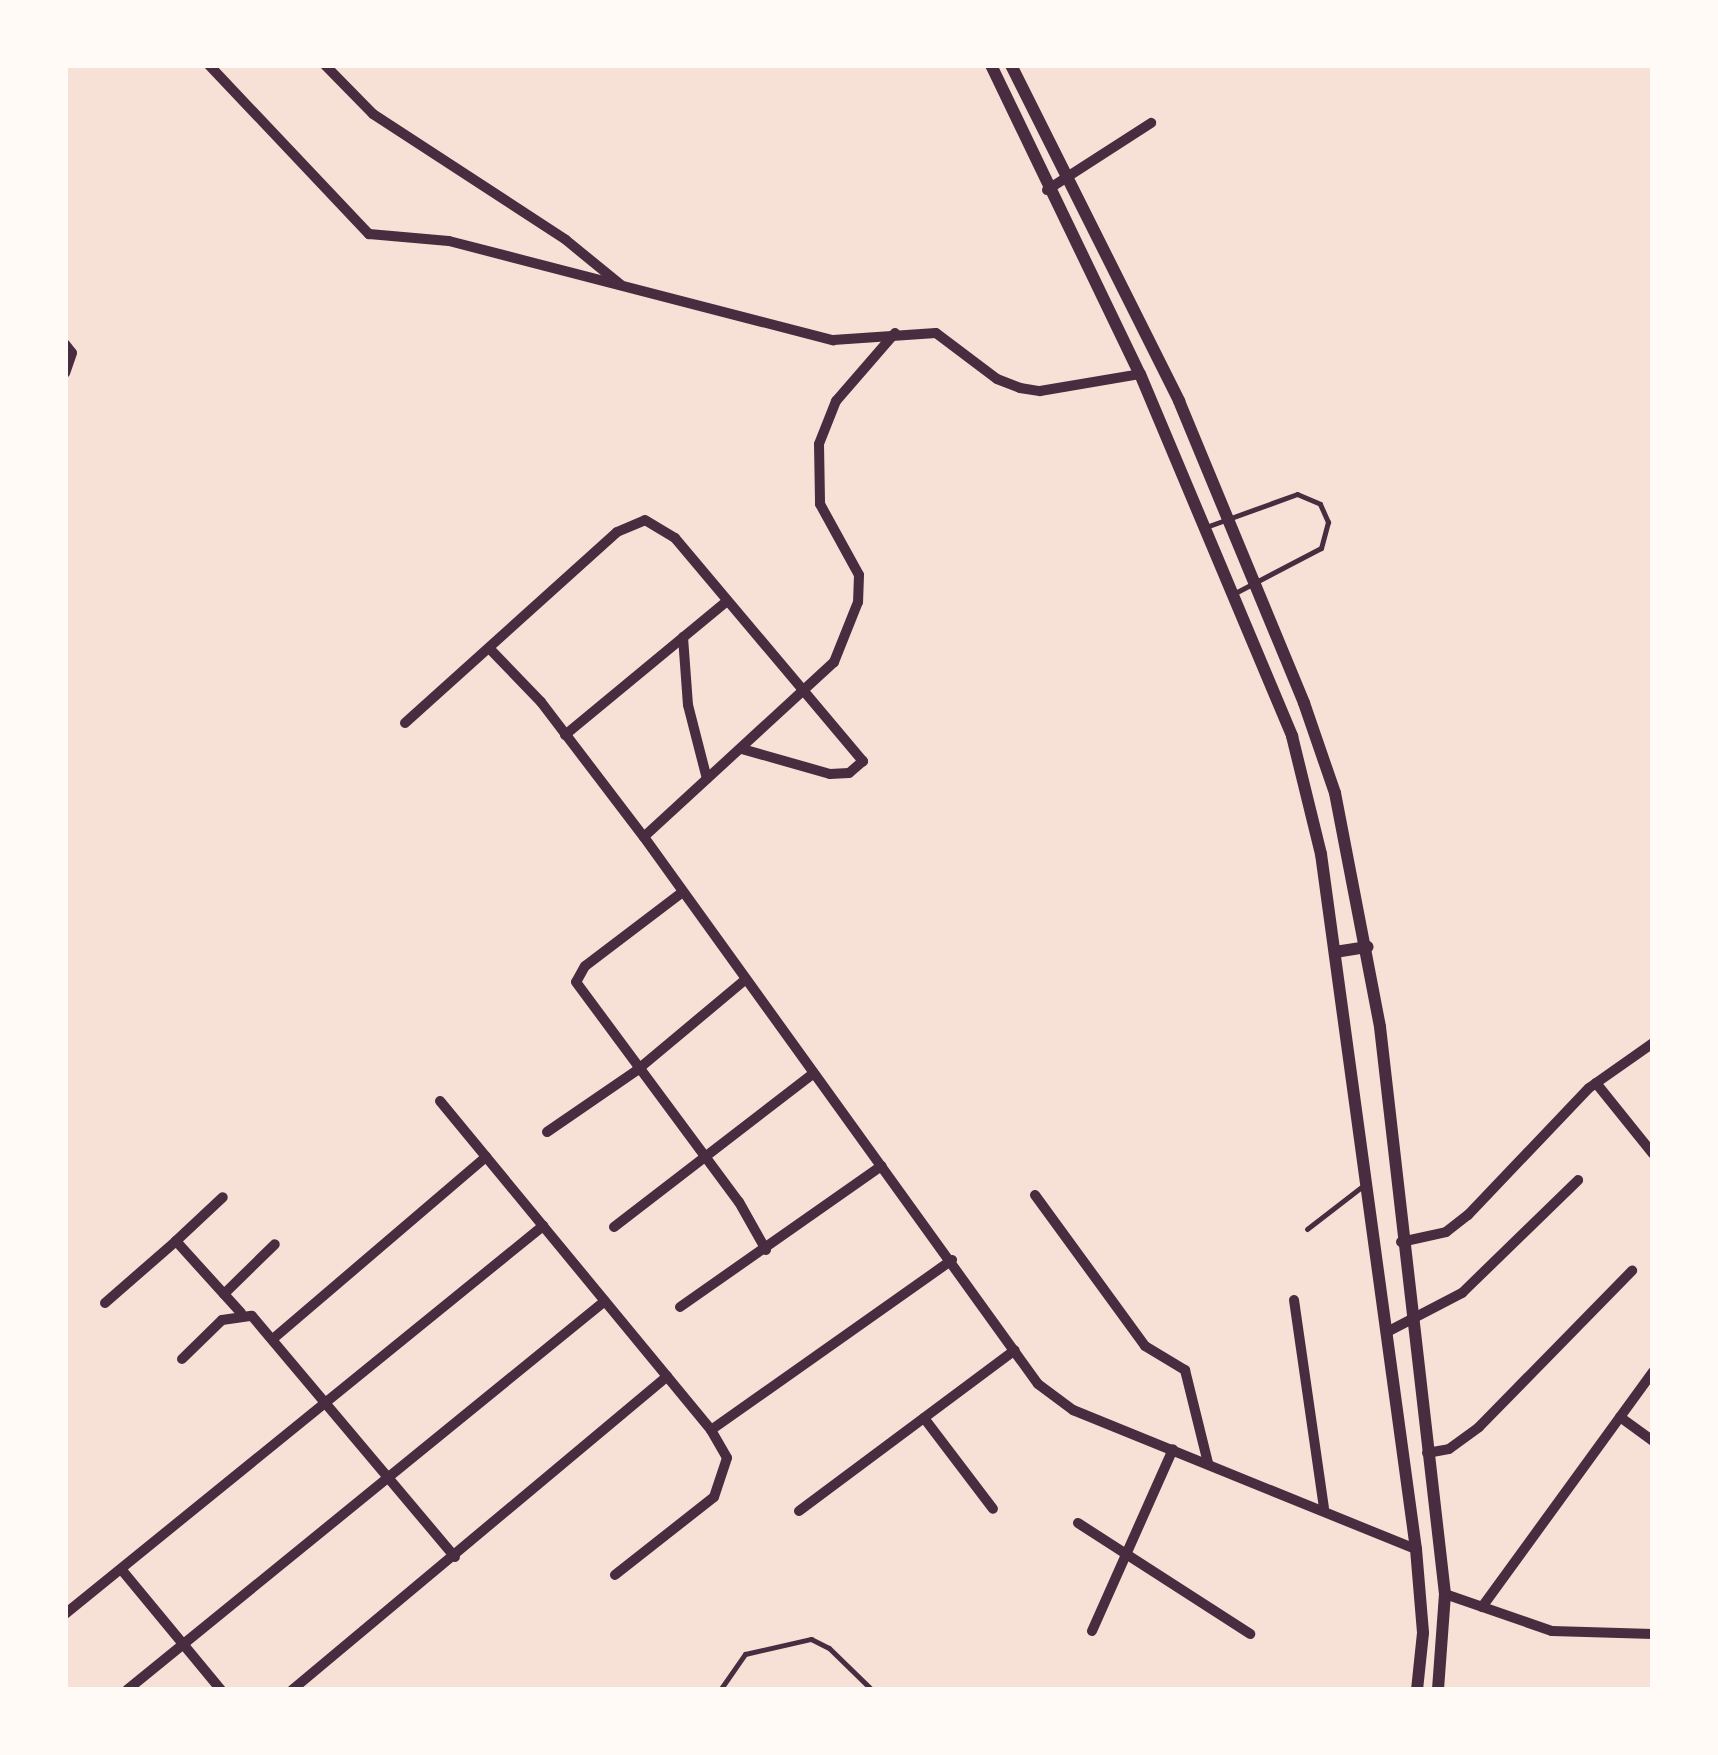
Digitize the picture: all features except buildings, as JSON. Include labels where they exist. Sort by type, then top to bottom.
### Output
[{"type":"street","points":[[209,65],[357,227],[386,238],[449,241],[834,340],[936,333],[1020,388],[1040,391],[1140,374]]},
{"type":"street","points":[[325,65],[372,114],[552,231],[622,286]]},
{"type":"street","points":[[991,65],[1047,190],[1140,374],[1292,736],[1322,854],[1416,1549],[1424,1633],[1417,1690]]},
{"type":"street","points":[[1011,65],[1065,179],[1140,319],[1230,517],[1334,793],[1368,947],[1445,1594],[1438,1690]]},
{"type":"street","points":[[1047,190],[1152,123]]},
{"type":"street","points":[[644,837],[834,662],[858,602],[859,575],[820,504],[815,481],[823,424],[895,333]]},
{"type":"street","points":[[65,344],[72,353],[65,373]]},
{"type":"street","points":[[405,722],[617,532],[645,520],[676,538],[726,602],[857,750],[858,768],[830,774],[742,749]]},
{"type":"street","points":[[566,735],[726,602]]},
{"type":"street","points":[[683,637],[688,705],[707,778]]},
{"type":"street","points":[[489,648],[566,735],[644,837],[680,894],[1055,1400],[1416,1549],[1439,1549]]},
{"type":"street","points":[[680,894],[585,966],[576,982],[636,1070],[707,1159],[766,1250]]},
{"type":"street","points":[[1335,952],[1368,947]]},
{"type":"street","points":[[547,1132],[636,1070],[746,979]]},
{"type":"street","points":[[1401,1242],[1446,1232],[1468,1216],[1596,1083],[1653,1044]]},
{"type":"street","points":[[614,1227],[814,1073]]},
{"type":"street","points":[[1596,1083],[1653,1154]]},
{"type":"street","points":[[440,1101],[711,1430],[727,1458],[714,1497],[615,1575]]},
{"type":"street","points":[[274,1338],[486,1157]]},
{"type":"street","points":[[680,1307],[881,1166]]},
{"type":"street","points":[[1386,1332],[1411,1324],[1462,1293],[1578,1180]]},
{"type":"street","points":[[1035,1196],[1145,1346],[1186,1370],[1208,1463]]},
{"type":"street","points":[[105,1304],[223,1197]]},
{"type":"street","points":[[65,1614],[543,1226]]},
{"type":"street","points":[[176,1241],[241,1313],[274,1338],[454,1558]]},
{"type":"street","points":[[224,1294],[275,1244]]},
{"type":"street","points":[[711,1430],[952,1260]]},
{"type":"street","points":[[1427,1452],[1449,1449],[1480,1428],[1632,1271]]},
{"type":"street","points":[[1294,1300],[1324,1508]]},
{"type":"street","points":[[127,1690],[605,1301]]},
{"type":"street","points":[[182,1359],[222,1320],[241,1313]]},
{"type":"street","points":[[798,1511],[1015,1350]]},
{"type":"street","points":[[1482,1607],[1653,1372]]},
{"type":"street","points":[[292,1690],[454,1558],[666,1376]]},
{"type":"street","points":[[1620,1417],[1653,1441]]},
{"type":"street","points":[[924,1418],[993,1508]]},
{"type":"street","points":[[1092,1631],[1173,1449]]},
{"type":"street","points":[[1078,1523],[1250,1634]]},
{"type":"street","points":[[120,1569],[221,1690]]},
{"type":"street","points":[[1420,1589],[1552,1631],[1653,1634]]},
{"type":"lane","points":[[1206,527],[1297,494],[1320,504],[1328,522],[1320,548],[1234,594]]},
{"type":"lane","points":[[1307,1229],[1366,1183]]},
{"type":"lane","points":[[720,1690],[745,1654],[811,1639],[830,1648],[872,1690]]}]
